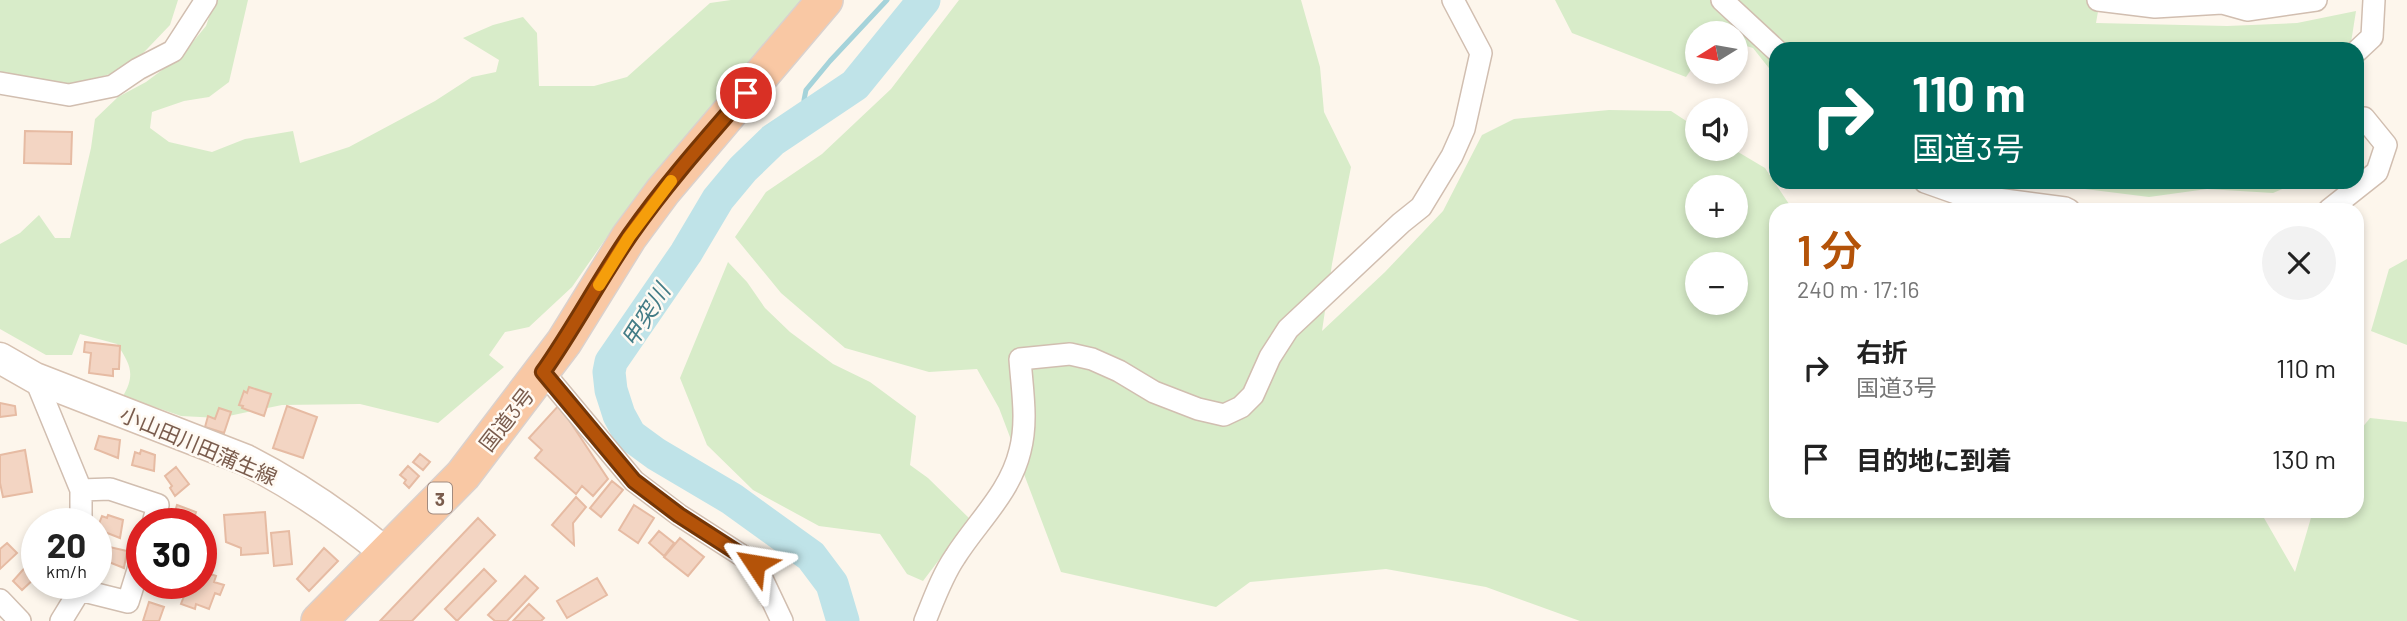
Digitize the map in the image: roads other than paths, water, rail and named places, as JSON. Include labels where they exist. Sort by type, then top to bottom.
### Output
[{"type":"highway","name":"国道3号","points":[[322,620],[463,475],[543,372],[629,237],[663,191],[825,0]]},
{"type":"main road","name":"小山田川田蒲生線","points":[[0,358],[35,378],[246,460],[300,490],[350,524],[386,553]]},
{"type":"street","points":[[0,83],[69,95],[113,86],[173,51],[206,0]]},
{"type":"street","points":[[925,621],[955,556],[1002,492],[1020,452],[1025,422],[1020,359],[1070,354],[1092,359],[1154,392],[1198,409],[1224,415],[1241,408],[1253,395],[1270,357],[1289,329],[1421,207],[1464,129],[1481,52],[1453,0]]},
{"type":"street","points":[[1722,0],[1769,44]]},
{"type":"street","points":[[2098,0],[2155,7],[2222,3],[2247,10],[2316,0]]},
{"type":"street","points":[[2364,44],[2372,37],[2374,0]]},
{"type":"street","points":[[2364,118],[2386,145],[2376,172],[2364,182]]},
{"type":"street","points":[[1945,189],[1959,194],[2027,203]]},
{"type":"street","points":[[2338,203],[2355,189]]},
{"type":"street","points":[[543,372],[634,481],[679,515],[755,564],[782,621]]},
{"type":"street","points":[[35,378],[81,491],[81,508]]},
{"type":"street","points":[[81,491],[110,489],[158,505],[157,508]]},
{"type":"street","points":[[112,597],[128,602],[129,599]]},
{"type":"street","points":[[61,621],[73,599]]},
{"type":"street","points":[[0,600],[20,621]]},
{"type":"waterway","points":[[807,119],[804,100],[806,90],[887,0]]},
{"type":"waterway","name":"甲突川","points":[[843,621],[832,584],[811,556],[732,499],[656,454],[630,435],[619,415],[611,390],[609,372],[611,362],[686,253],[718,199],[743,169],[773,140],[855,85],[924,0]]}]
